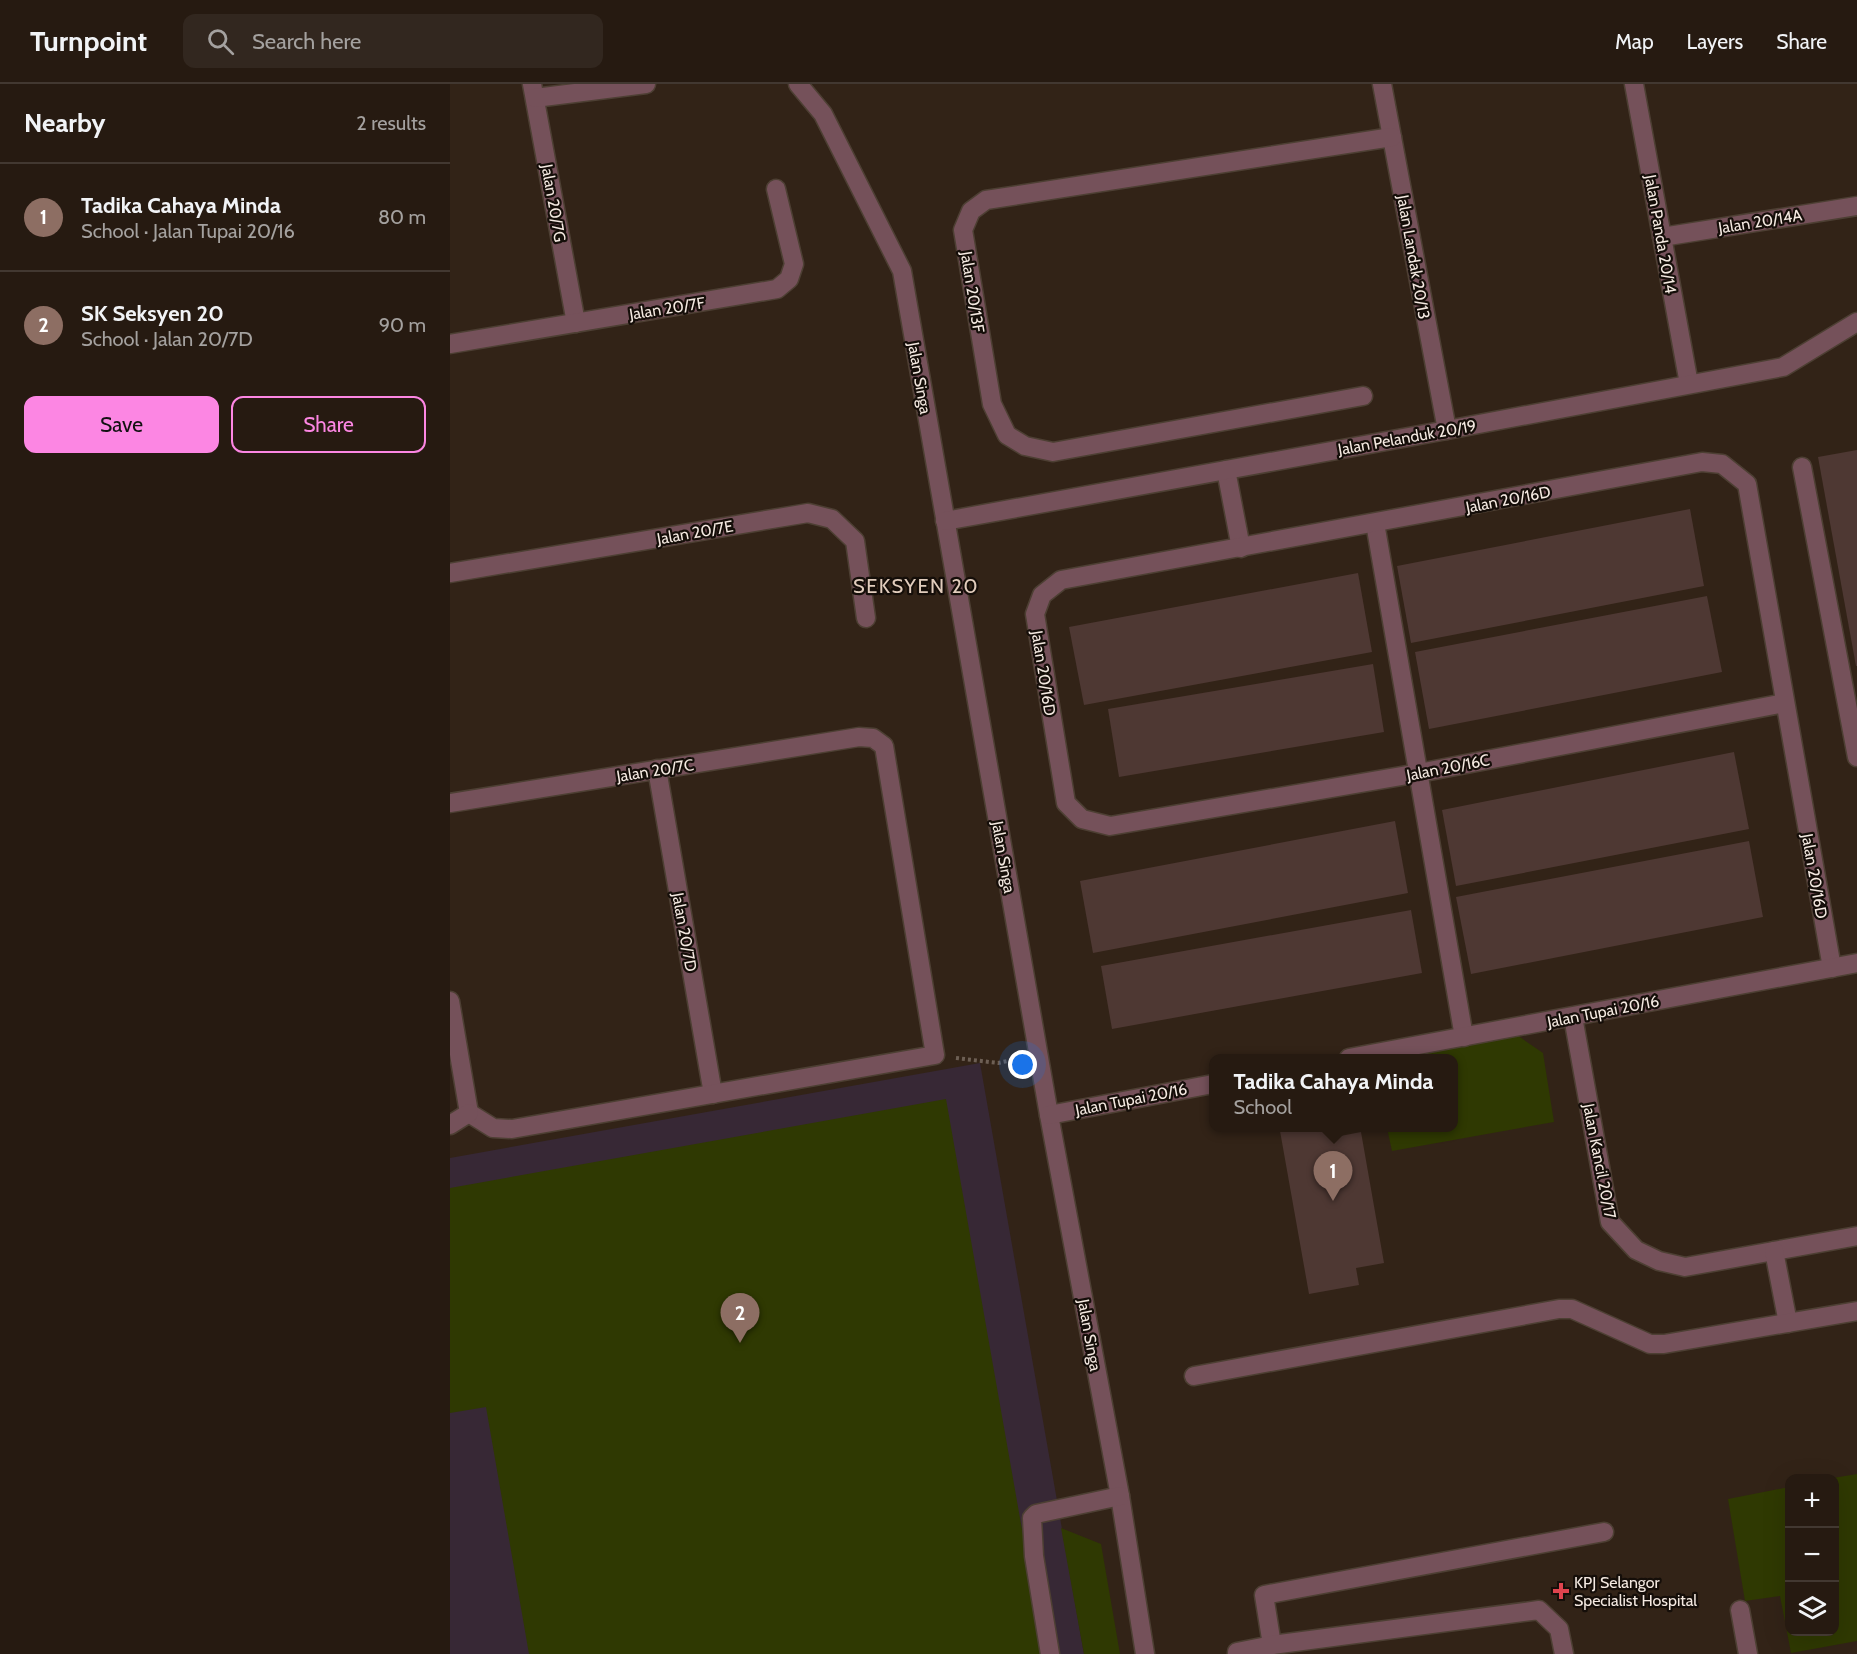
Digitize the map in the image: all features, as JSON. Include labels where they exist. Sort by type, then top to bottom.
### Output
[{"type":"street","points":[[533,91],[646,84]]},
{"type":"street","name":"Jalan Singa","points":[[798,84],[823,114],[902,271],[1049,1115],[1120,1496],[1145,1654]]},
{"type":"street","name":"Jalan Landak 20/13","points":[[1382,84],[1447,430]]},
{"type":"street","name":"Jalan Panda 20/14","points":[[1634,84],[1689,384]]},
{"type":"street","name":"Jalan 20/7G","points":[[533,91],[576,323]]},
{"type":"street","name":"Jalan 20/13F","points":[[1363,396],[1053,452],[1025,446],[1007,435],[992,404],[963,230],[971,211],[986,200],[1392,137]]},
{"type":"street","name":"Jalan 20/7F","points":[[450,344],[777,289],[789,279],[794,264],[776,189]]},
{"type":"street","name":"Jalan 20/14A","points":[[1662,237],[1857,206]]},
{"type":"street","name":"Jalan Pelanduk 20/19","points":[[945,520],[1783,367],[1857,322]]},
{"type":"street","name":"Jalan 20/16D","points":[[1110,826],[1082,819],[1066,803],[1035,614],[1042,595],[1061,580],[1702,462],[1722,464],[1747,484],[1832,968]]},
{"type":"street","points":[[1802,467],[1857,757]]},
{"type":"street","points":[[1226,470],[1241,548]]},
{"type":"street","name":"Jalan 20/7E","points":[[450,573],[808,513],[832,519],[855,542],[866,618]]},
{"type":"street","points":[[1376,523],[1464,1037]]},
{"type":"street","name":"Jalan 20/16C","points":[[1110,826],[1419,773],[1785,703]]},
{"type":"street","name":"Jalan 20/7C","points":[[450,803],[859,737],[873,738],[884,746],[935,1055]]},
{"type":"street","name":"Jalan 20/7D","points":[[657,770],[713,1094]]},
{"type":"street","name":"Jalan Tupai 20/16","points":[[1375,1054],[1857,963]]},
{"type":"street","points":[[450,1001],[469,1113],[493,1128],[512,1129],[935,1055]]},
{"type":"street","name":"Jalan Kancil 20/17","points":[[1573,1017],[1610,1222],[1636,1250],[1659,1261],[1685,1268],[1857,1236]]},
{"type":"street","name":"Jalan Tupai 20/16","points":[[1049,1115],[1209,1085]]},
{"type":"street","points":[[450,1125],[469,1113]]},
{"type":"street","points":[[1774,1251],[1788,1323]]},
{"type":"street","points":[[1194,1376],[1559,1309],[1572,1309],[1650,1344],[1664,1344],[1857,1311]]},
{"type":"street","points":[[1050,1654],[1034,1556],[1032,1518],[1036,1514],[1120,1496]]},
{"type":"street","points":[[1272,1645],[1264,1595],[1604,1532]]},
{"type":"street","points":[[1237,1654],[1237,1652],[1272,1645],[1539,1610],[1559,1629],[1564,1654]]},
{"type":"street","points":[[1740,1611],[1748,1654]]},
{"type":"path","points":[[935,1055],[998,1063],[1039,1055]]},
{"type":"shaded area","points":[[980,1063],[1084,1654],[450,1654],[450,1158]]},
{"type":"green space","points":[[1514,1033],[1543,1053],[1554,1122],[1392,1151],[1388,1132],[1458,1132],[1458,1054],[1401,1054]]},
{"type":"green space","points":[[946,1099],[1044,1654],[529,1654],[486,1407],[450,1413],[450,1188]]},
{"type":"green space","points":[[1857,1474],[1857,1641],[1791,1653],[1788,1636],[1839,1636],[1839,1477]]},
{"type":"green space","points":[[1785,1488],[1785,1622],[1780,1596],[1745,1601],[1728,1499]]},
{"type":"green space","points":[[1061,1528],[1101,1544],[1120,1654],[1084,1654]]},
{"type":"building","points":[[1857,450],[1857,666],[1856,666],[1818,457]]},
{"type":"building","points":[[1690,509],[1704,586],[1411,643],[1397,566]]},
{"type":"building","points":[[1358,573],[1372,652],[1084,705],[1069,627]]},
{"type":"building","points":[[1707,596],[1722,672],[1429,729],[1415,652]]},
{"type":"building","points":[[1373,664],[1384,732],[1119,777],[1108,709]]},
{"type":"building","points":[[1734,752],[1749,829],[1456,886],[1442,810]]},
{"type":"building","points":[[1395,821],[1408,893],[1093,953],[1080,881]]},
{"type":"building","points":[[1749,841],[1763,917],[1471,974],[1456,897]]},
{"type":"building","points":[[1411,910],[1422,973],[1112,1029],[1101,966]]},
{"type":"building","points":[[1280,1132],[1329,1132],[1330,1138],[1361,1132],[1384,1263],[1356,1268],[1359,1285],[1309,1294]]},
{"type":"place","name":"Tadika Cahaya Minda","points":[[1333,1201]]},
{"type":"place","name":"SK Seksyen 20","points":[[740,1343]]},
{"type":"place","name":"KPJ Selangor Specialist Hospital","points":[[1561,1591]]},
{"type":"district","name":"SEKSYEN 20","points":[[916,586]]}]
